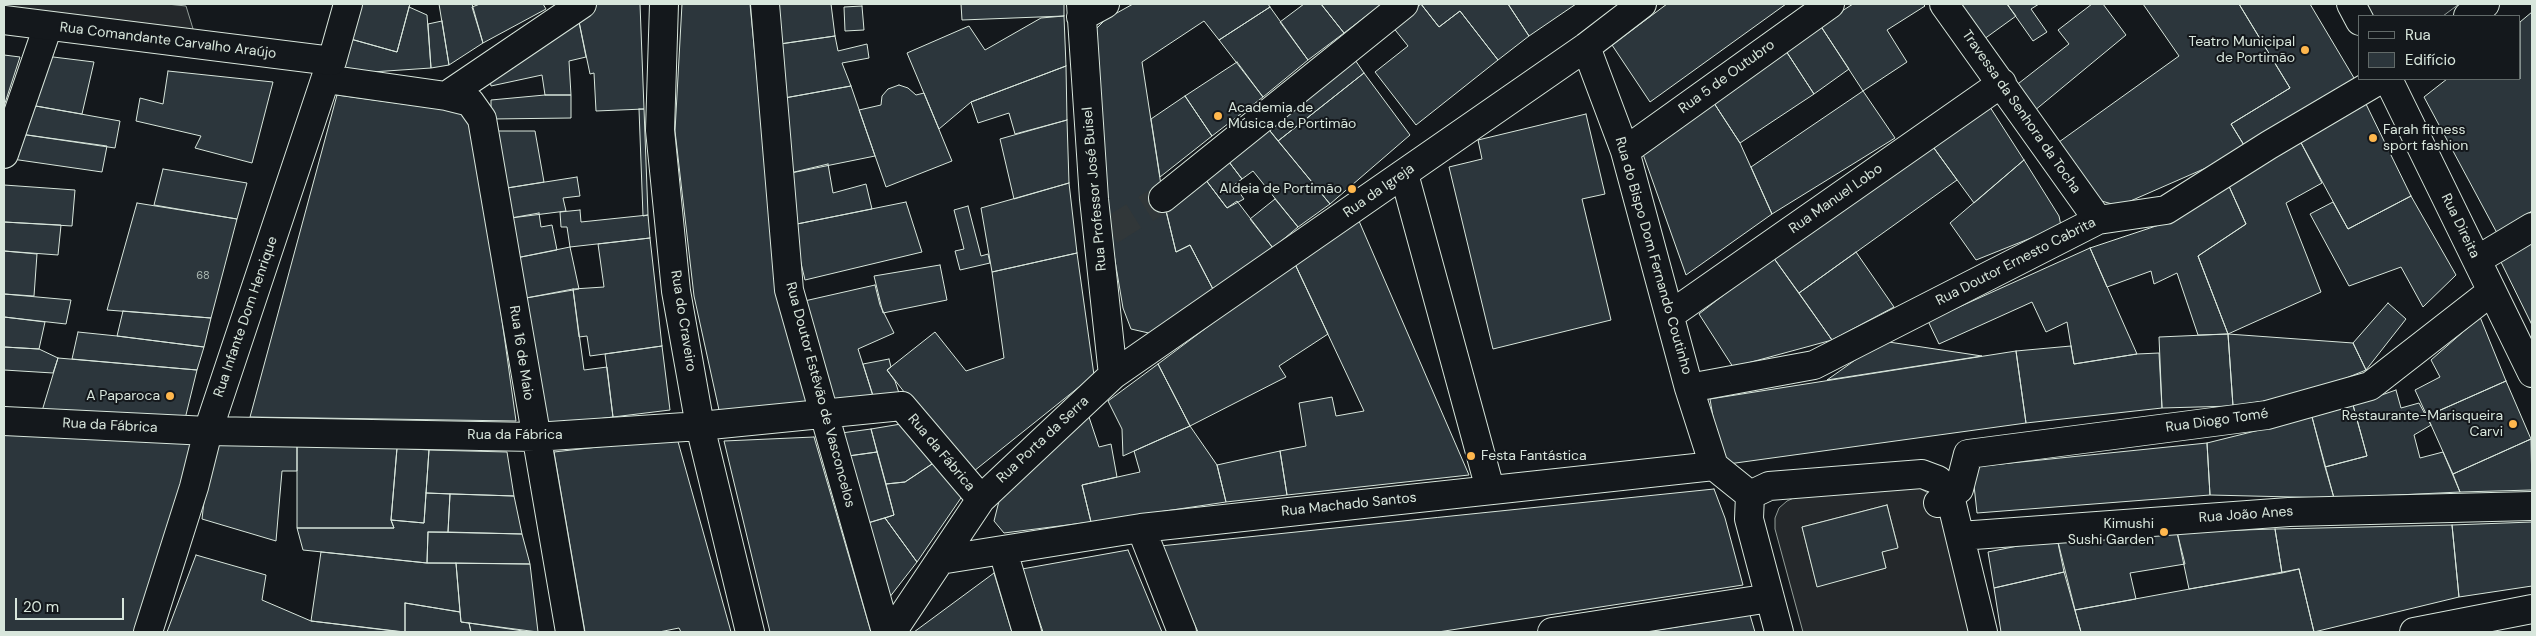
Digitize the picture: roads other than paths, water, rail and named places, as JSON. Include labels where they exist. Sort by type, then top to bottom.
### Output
[{"type":"street","name":"Rua Infante Dom Henrique","points":[[148,632],[194,487],[208,431],[329,70],[348,4]]},
{"type":"street","points":[[446,96],[582,4]]},
{"type":"street","name":"Rua do Craveiro","points":[[664,4],[660,130],[676,291],[700,426],[750,632]]},
{"type":"street","name":"Rua Doutor Estêvão de Vasconcelos","points":[[765,4],[789,290],[886,632]]},
{"type":"street","points":[[1081,10],[1105,4]]},
{"type":"street","points":[[1162,198],[1404,4]]},
{"type":"street","name":"Rua da Igreja","points":[[1113,375],[1586,47],[1642,4]]},
{"type":"street","name":"Rua 5 de Outubro","points":[[1625,151],[1830,4]]},
{"type":"street","name":"Travessa da Senhora da Tocha","points":[[1944,4],[2098,220]]},
{"type":"street","points":[[2351,4],[2358,17]]},
{"type":"street","points":[[2469,15],[2485,4]]},
{"type":"street","name":"Rua Professor José Buisel","points":[[1081,10],[1104,235],[1113,375]]},
{"type":"street","name":"Rua Comandante Carvalho Araújo","points":[[4,20],[329,70],[446,96]]},
{"type":"street","points":[[4,154],[48,26]]},
{"type":"street","name":"Rua do Bispo Dom Fernando Coutinho","points":[[1586,47],[1625,151],[1689,388],[1714,466]]},
{"type":"street","name":"Rua Doutor Ernesto Cabrita","points":[[1689,388],[1814,365],[2098,220],[2166,210],[2269,145],[2379,80]]},
{"type":"street","name":"Rua Direita","points":[[2388,80],[2532,372]]},
{"type":"street","name":"Rua Manuel Lobo","points":[[1670,315],[2002,83]]},
{"type":"street","name":"Rua 16 de Maio","points":[[446,96],[470,102],[482,119],[535,437],[570,632]]},
{"type":"street","points":[[1404,174],[1490,489]]},
{"type":"street","points":[[2477,260],[2532,227]]},
{"type":"street","name":"Rua Diogo Tomé","points":[[1942,493],[1959,489],[1968,454],[2267,415],[2370,386],[2492,291]]},
{"type":"street","name":"Rua Porta da Serra","points":[[892,632],[981,499],[1113,375]]},
{"type":"street","name":"Rua da Fábrica","points":[[4,421],[208,431],[535,437],[700,426],[902,406],[981,499]]},
{"type":"street","points":[[1714,466],[1750,495]]},
{"type":"street","name":"Rua Machado Santos","points":[[940,560],[1141,528],[1714,466]]},
{"type":"street","points":[[1750,495],[1769,486],[1922,474],[1942,493],[1960,536],[1983,632]]},
{"type":"street","points":[[1750,495],[1749,519],[1778,632]]},
{"type":"street","name":"Rua João Anes","points":[[1960,536],[2289,512],[2532,506]]},
{"type":"street","points":[[1141,528],[1182,632]]},
{"type":"street","points":[[1003,551],[1027,632]]},
{"type":"street","points":[[1552,632],[1770,598]]},
{"type":"street","points":[[2414,632],[2532,609]]},
{"type":"tunnel","points":[[1110,231],[1163,198]]},
{"type":"place","name":"Teatro Municipal de Portimão","points":[[2305,50]]},
{"type":"place","name":"Academia de Música de Portimão","points":[[1218,116]]},
{"type":"place","name":"Farah fitness sport fashion","points":[[2373,138]]},
{"type":"place","name":"Aldeia de Portimão","points":[[1352,189]]},
{"type":"place","name":"A Paparoca","points":[[170,396]]},
{"type":"place","name":"Restaurante-Marisqueira Carvi","points":[[2513,424]]},
{"type":"place","name":"Festa Fantástica","points":[[1471,456]]},
{"type":"place","name":"Kimushi Sushi Garden","points":[[2164,532]]}]
